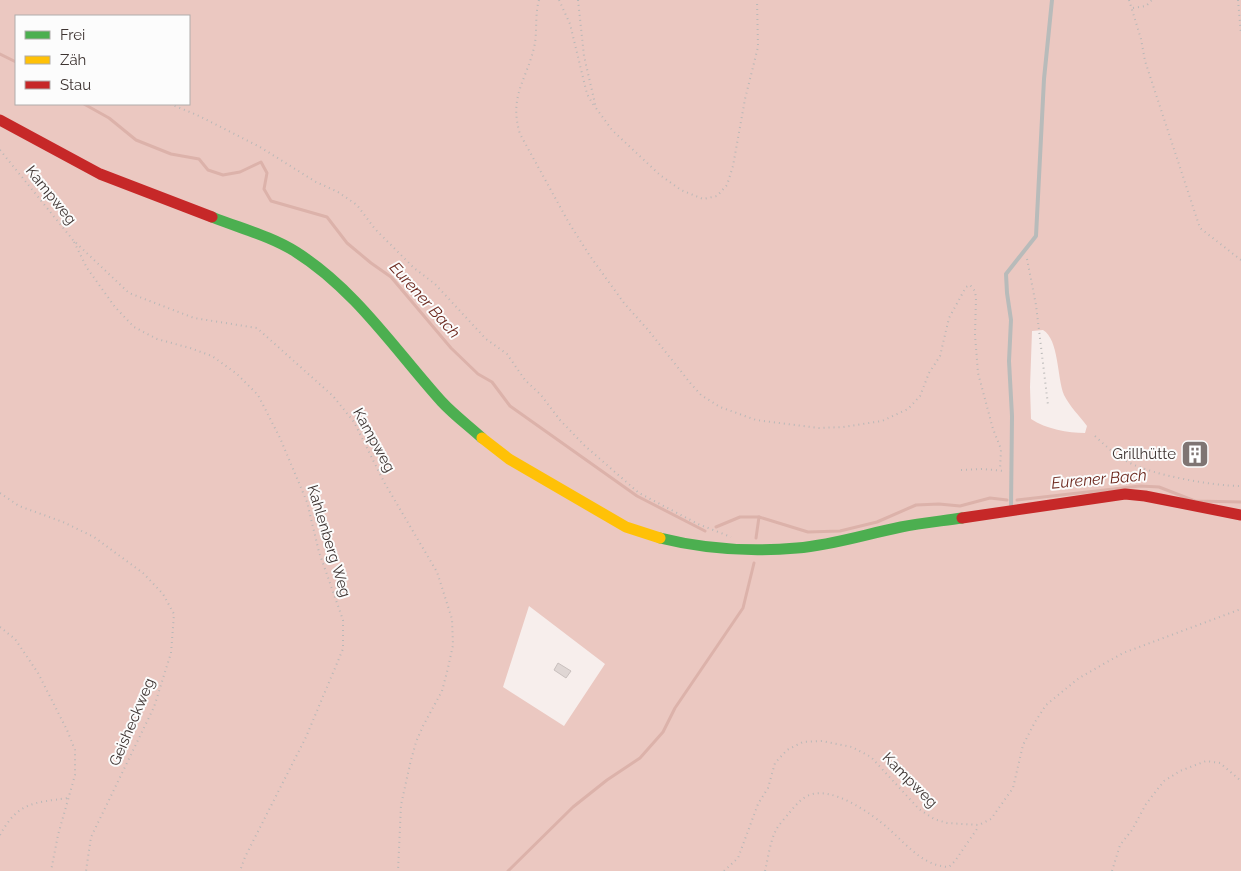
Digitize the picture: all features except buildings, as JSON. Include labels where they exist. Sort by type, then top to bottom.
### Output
[{"type":"street","points":[[0,120],[100,174],[269,239],[295,251],[338,285],[366,314],[444,404],[485,441],[509,459],[626,527],[649,535],[680,543],[722,548],[758,550],[797,548],[844,541],[901,527],[1125,494],[1145,496],[1241,515]]},
{"type":"lane","points":[[1011,511],[1012,472],[1009,361],[1011,320],[1006,274],[1036,236],[1044,79],[1052,0]]},
{"type":"path","points":[[539,0],[534,48],[515,104],[520,134],[569,223],[590,256],[624,303],[701,395],[720,407],[756,420],[782,425],[843,428],[890,419],[908,410],[920,396],[929,373],[940,356],[949,318],[966,287],[970,285],[975,291],[976,298],[975,335],[978,373],[993,429],[1001,449],[1000,470]]},
{"type":"path","points":[[558,0],[570,24],[587,94],[596,108],[612,130],[660,175],[681,190],[702,199],[717,196],[727,185],[733,166],[745,99],[758,47],[757,0]]},
{"type":"path","points":[[578,0],[584,56],[596,108]]},
{"type":"path","points":[[1129,0],[1133,8],[1141,40],[1144,61],[1200,228],[1241,260]]},
{"type":"path","points":[[1133,8],[1146,6],[1152,0]]},
{"type":"path","points":[[1238,0],[1241,34]]},
{"type":"path","points":[[172,105],[197,115],[260,147],[357,205],[375,229],[414,268],[435,284],[486,339],[507,354],[525,380],[584,445],[639,492],[698,524],[734,538]]},
{"type":"path","name":"Kampweg","points":[[0,150],[73,240],[129,293],[194,318],[257,328],[333,396],[354,422],[384,482],[437,572],[452,619],[453,645],[442,691],[423,726],[410,764],[401,805],[398,871]]},
{"type":"path","name":"Kahlenberg Weg","points":[[73,240],[87,268],[134,328],[158,339],[212,356],[237,374],[258,395],[280,438],[308,502],[319,552],[343,620],[343,649],[306,738],[245,857],[240,871]]},
{"type":"path","points":[[1026,249],[1036,304],[1048,405]]},
{"type":"path","points":[[1095,436],[1115,454],[1130,463],[1154,471],[1202,482],[1241,486]]},
{"type":"path","points":[[960,470],[982,469],[1012,472]]},
{"type":"path","name":"Geisheckweg","points":[[0,493],[19,506],[63,522],[94,537],[143,573],[163,594],[174,614],[171,653],[154,707],[91,837],[86,871]]},
{"type":"path","points":[[765,871],[776,830],[798,804],[808,796],[816,794],[826,794],[858,806],[887,827],[914,852],[930,863],[940,867],[949,867],[979,825],[992,819],[1013,788],[1023,745],[1034,722],[1046,706],[1080,678],[1123,653],[1241,609]]},
{"type":"path","points":[[0,627],[15,639],[38,673],[67,730],[74,750],[75,775],[58,835],[51,871]]},
{"type":"path","name":"Kampweg","points":[[724,871],[738,858],[758,804],[768,788],[775,763],[787,750],[803,742],[822,741],[852,747],[871,757],[920,810],[934,819],[947,823],[979,825]]},
{"type":"path","points":[[1112,871],[1120,845],[1132,830],[1146,804],[1164,781],[1180,771],[1206,761],[1220,762],[1241,781]]},
{"type":"path","points":[[0,835],[9,819],[21,808],[42,801],[68,798]]},
{"type":"shaded area","points":[[0,0],[1241,0],[1241,871],[0,871]],"holes":[[[1043,330],[1048,335],[1055,350],[1064,395],[1087,426],[1085,433],[1057,430],[1031,419],[1032,331]],[[529,606],[605,664],[564,726],[503,687]]]},
{"type":"waterway","name":"Eurener Bach","points":[[0,54],[15,62]]},
{"type":"waterway","name":"Eurener Bach","points":[[86,105],[109,118],[136,140],[171,154],[199,159],[208,170],[223,175],[240,172],[261,162],[267,173],[264,189],[271,201],[327,217],[347,243],[391,277],[451,348],[478,374],[492,382],[510,406],[637,496],[705,531]]},
{"type":"waterway","name":"Eurener Bach","points":[[1017,500],[1140,486],[1159,487],[1195,501],[1241,502]]},
{"type":"waterway","name":"Eurener Bach","points":[[716,527],[740,517],[759,517],[808,532],[840,531],[877,522],[916,505],[939,504],[960,506],[990,498],[1007,500]]},
{"type":"waterway","points":[[756,538],[759,517]]},
{"type":"waterway","points":[[508,871],[573,807],[607,780],[640,758],[663,732],[675,708],[743,608],[754,563]]},
{"type":"traffic: fast","points":[[212,217],[276,241],[317,267],[356,302],[442,402],[482,438]]},
{"type":"traffic: fast","points":[[660,538],[711,547],[745,549],[797,548],[901,527],[962,518]]},
{"type":"traffic: slow","points":[[482,438],[509,459],[626,527],[660,538]]},
{"type":"traffic: jam","points":[[0,120],[100,174],[212,217]]},
{"type":"traffic: jam","points":[[962,518],[1125,494],[1145,496],[1241,515]]},
{"type":"place","name":"Grillhütte","points":[[1195,454]]}]
